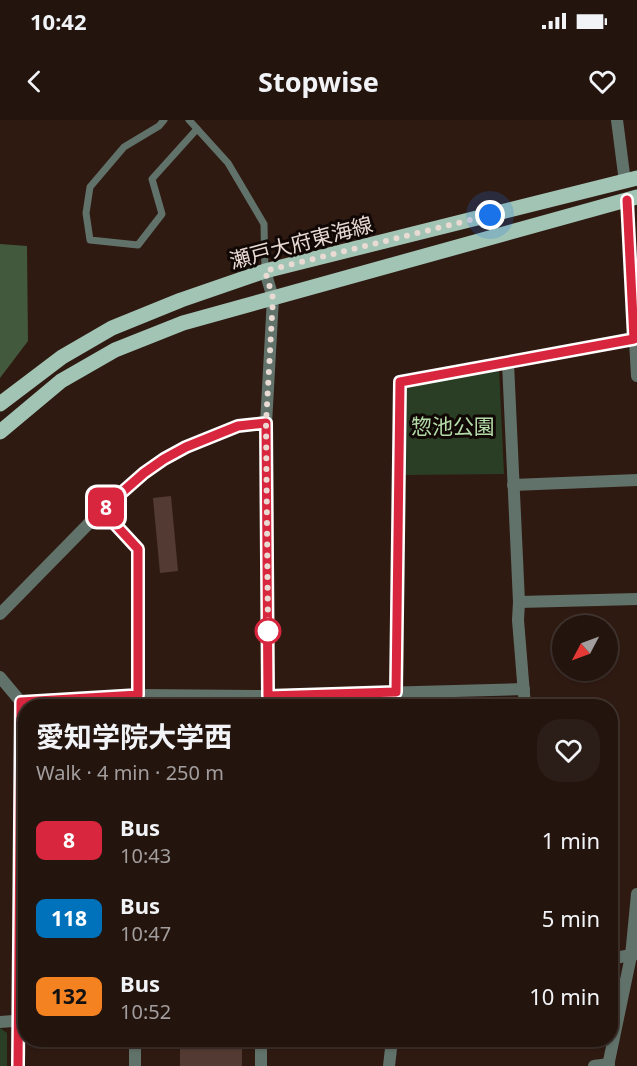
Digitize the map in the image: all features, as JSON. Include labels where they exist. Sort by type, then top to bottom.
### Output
[{"type":"main road","name":"瀬戸大府東海線","points":[[0,404],[62,357],[112,328],[181,300],[265,271],[631,180]]},
{"type":"main road","points":[[0,432],[61,381],[115,350],[183,323],[632,199]]},
{"type":"street","points":[[617,120],[631,180]]},
{"type":"street","points":[[632,199],[634,339],[637,376]]},
{"type":"street","points":[[265,271],[273,298],[266,423],[268,699]]},
{"type":"street","points":[[396,699],[400,382],[634,339]]},
{"type":"street","points":[[508,363],[518,620],[525,699]]},
{"type":"street","points":[[0,614],[102,510],[144,473],[171,454],[204,439],[238,426],[266,423]]},
{"type":"street","points":[[513,485],[637,480]]},
{"type":"street","points":[[102,510],[138,549],[137,699]]},
{"type":"street","points":[[519,602],[637,599]]},
{"type":"street","points":[[0,676],[19,699]]},
{"type":"street","points":[[296,699],[396,692],[524,689]]},
{"type":"street","points":[[618,1025],[634,955],[637,894]]},
{"type":"street","points":[[618,958],[634,955]]},
{"type":"street","points":[[0,1022],[18,1020]]},
{"type":"street","points":[[18,1066],[20,1047]]},
{"type":"street","points":[[135,1047],[135,1066]]},
{"type":"street","points":[[261,1047],[261,1066]]},
{"type":"street","points":[[389,1066],[391,1047]]},
{"type":"street","points":[[594,1066],[609,1065],[613,1047]]},
{"type":"lane","points":[[164,120],[159,126],[124,147],[90,187],[86,213],[90,240],[138,245],[162,214],[152,179],[197,129]]},
{"type":"lane","points":[[189,120],[228,164],[264,224],[265,271]]},
{"type":"green space","points":[[0,244],[27,246],[28,341],[0,378]]},
{"type":"green space","name":"惣池公園","points":[[499,368],[504,474],[405,475],[403,385]]},
{"type":"green space","points":[[0,1028],[7,1033],[7,1066],[0,1066]]},
{"type":"building","points":[[171,496],[178,571],[160,573],[153,498]]},
{"type":"building","points":[[180,1047],[242,1047],[242,1066],[180,1066]]},
{"type":"bus line","name":"8","points":[[71,699],[138,695],[138,549],[102,510],[144,473],[186,447],[238,426],[266,423],[268,696],[396,692],[400,382],[634,339],[627,200]]},
{"type":"bus line","name":"8","points":[[18,1066],[19,1047]]},
{"type":"route","points":[[268,631],[266,423],[273,298],[265,271],[490,215]]}]
